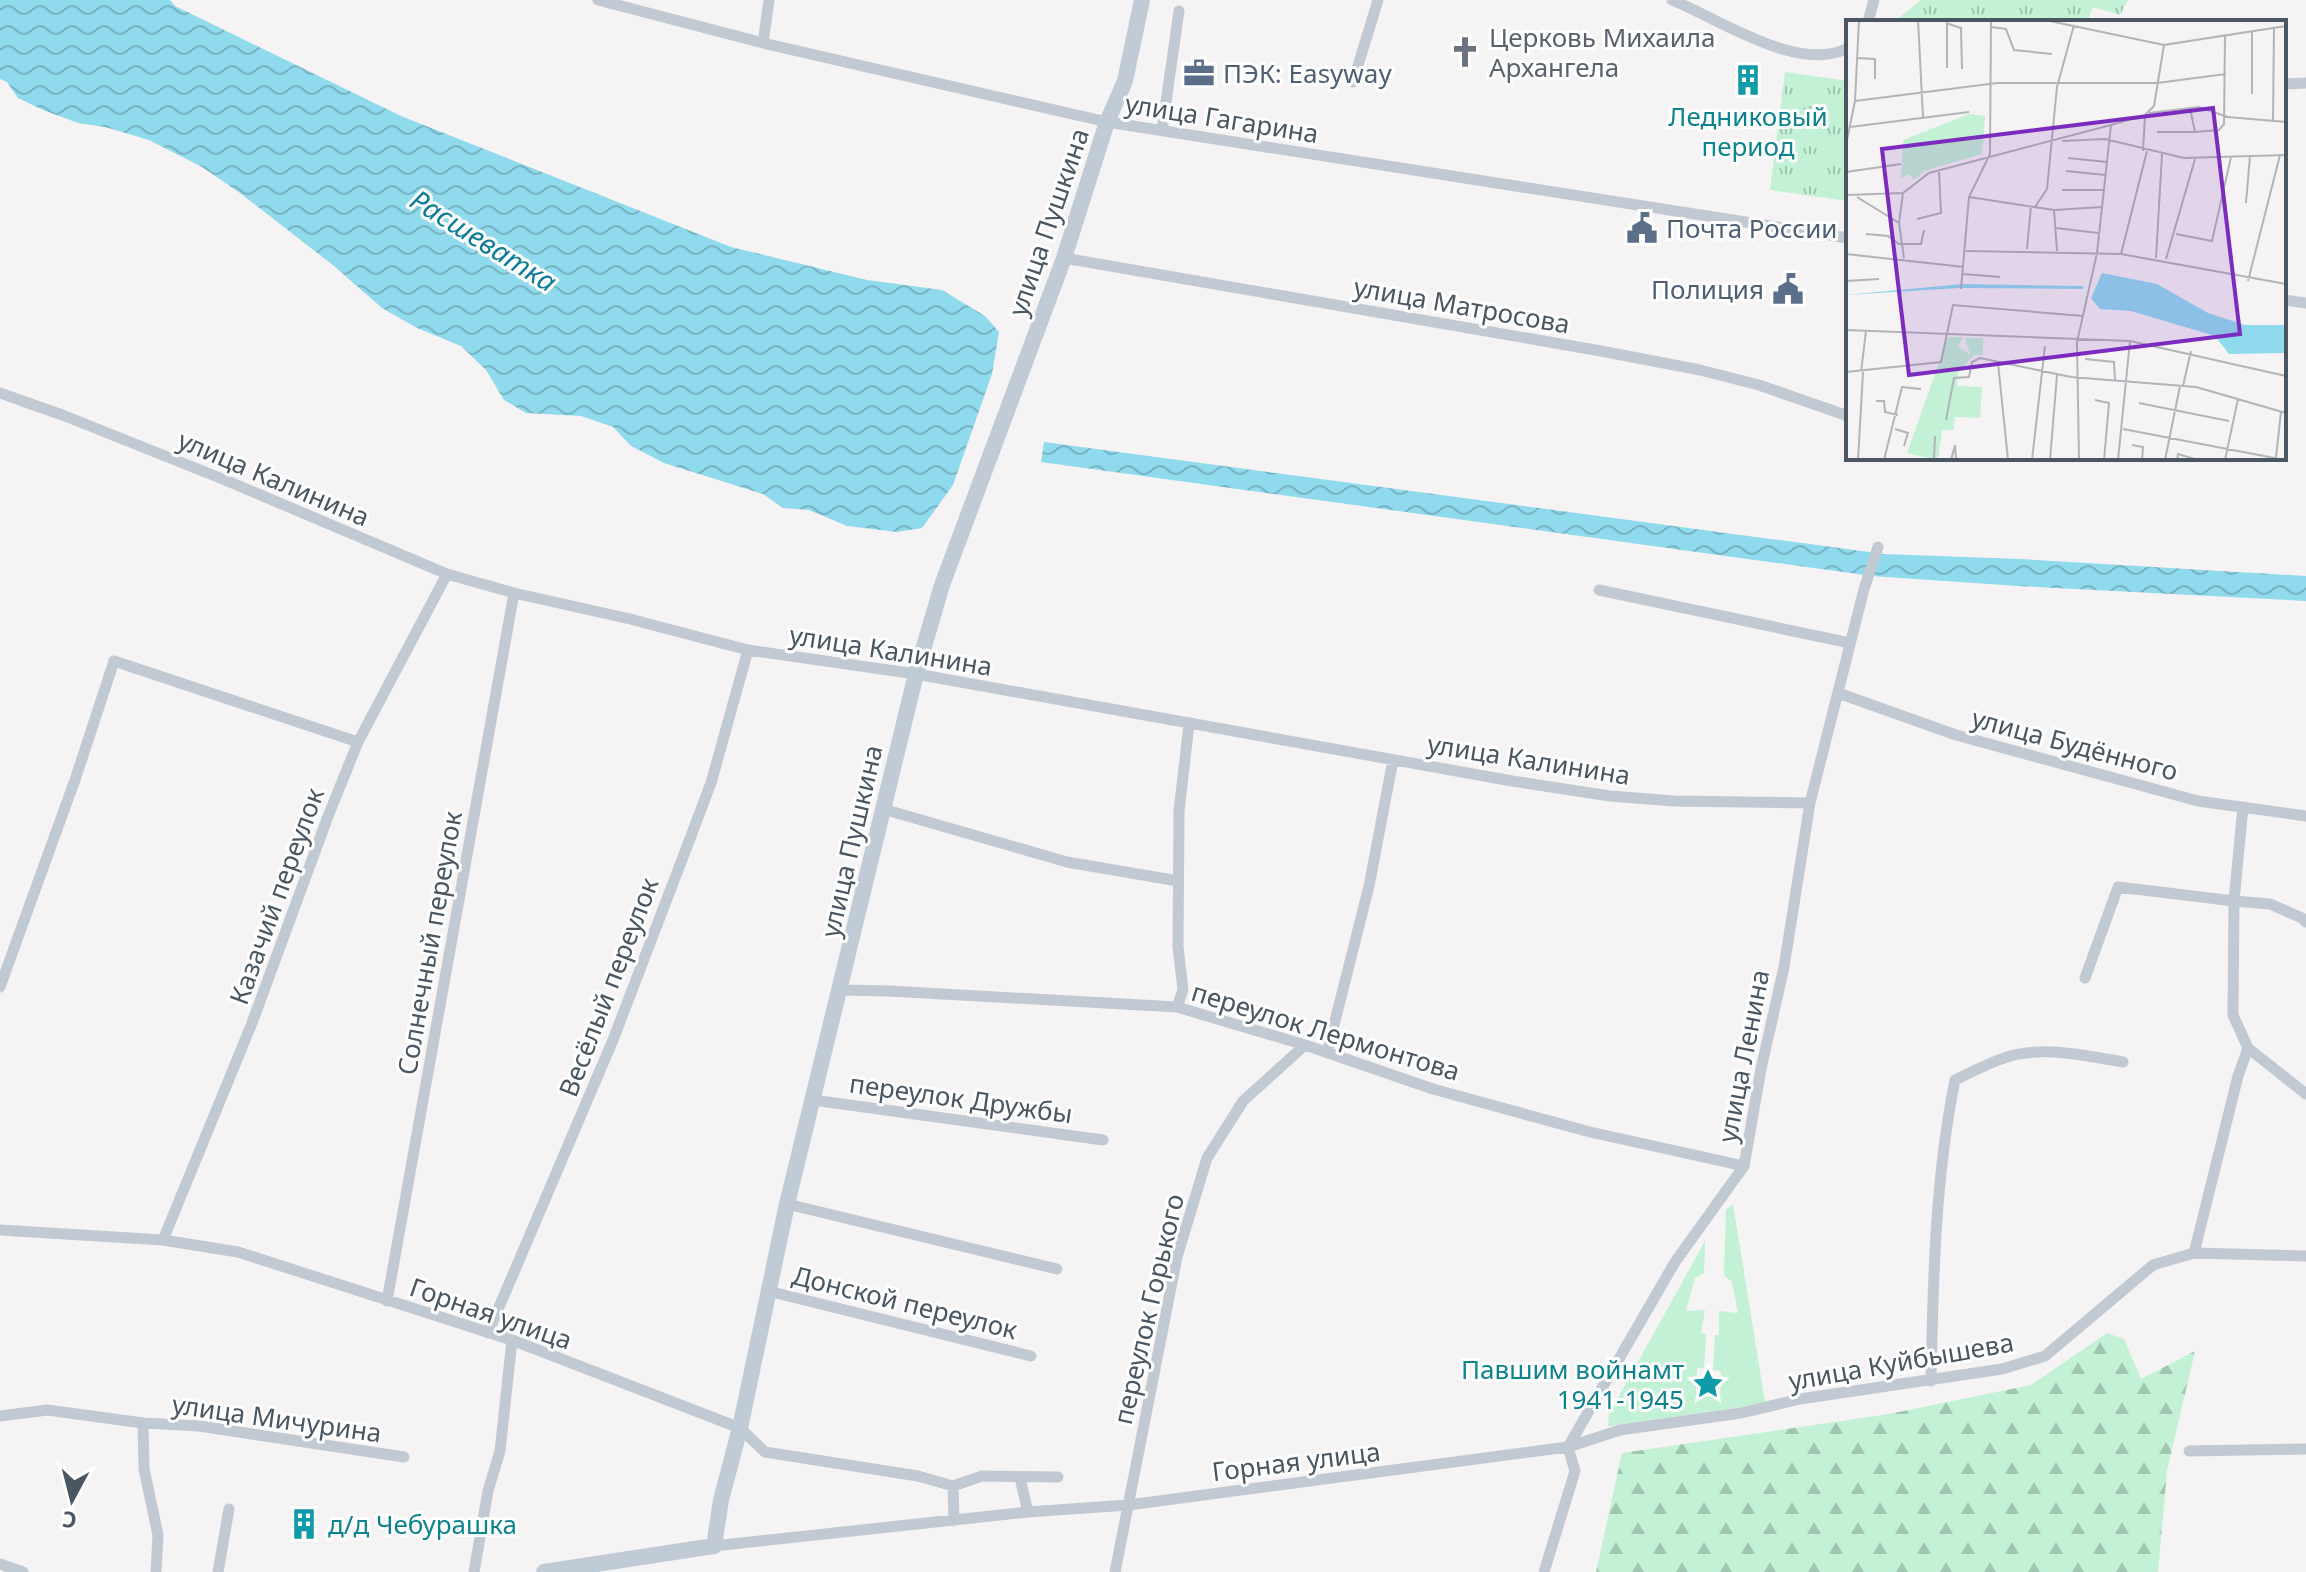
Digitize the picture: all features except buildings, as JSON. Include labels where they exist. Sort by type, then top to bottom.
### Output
[{"type":"main road","name":"улица Пушкина","points":[[714,1546],[721,1500],[740,1428],[787,1204],[916,674],[942,585],[1064,258],[1107,122],[1125,81],[1142,0]]},
{"type":"main road","points":[[544,1572],[714,1546]]},
{"type":"street","name":"улица Гагарина","points":[[598,0],[763,43],[1107,122],[1846,238]]},
{"type":"street","points":[[763,43],[769,0]]},
{"type":"street","points":[[1353,82],[1378,0]]},
{"type":"street","points":[[1672,0],[1688,3],[1776,48],[1804,55],[1834,55],[1846,49]]},
{"type":"street","points":[[1869,20],[1874,0]]},
{"type":"street","points":[[1162,130],[1179,11]]},
{"type":"street","points":[[2286,84],[2306,83]]},
{"type":"street","name":"улица Матросова","points":[[1064,258],[1700,370],[1759,385],[1846,415]]},
{"type":"street","points":[[2286,300],[2306,303]]},
{"type":"street","name":"улица Калинина","points":[[0,393],[225,480],[447,574],[748,650],[916,674],[1610,796],[1674,801],[1810,803]]},
{"type":"street","name":"улица Ленина","points":[[1568,1447],[1675,1262],[1744,1166],[1761,1069],[1784,967],[1810,803],[1864,589],[1878,547]]},
{"type":"street","name":"Казачий переулок","points":[[163,1240],[252,1023],[358,742],[447,574]]},
{"type":"street","points":[[1599,590],[1850,643]]},
{"type":"street","name":"Солнечный переулок","points":[[387,1301],[514,593]]},
{"type":"street","name":"Весёлый переулок","points":[[488,1333],[613,1040],[683,857],[711,783],[748,650]]},
{"type":"street","points":[[0,987],[76,777],[114,661],[358,742]]},
{"type":"street","name":"улица Будённого","points":[[1838,693],[1956,735],[2198,801],[2306,816]]},
{"type":"street","points":[[1177,1007],[1183,990],[1178,947],[1179,811],[1189,724]]},
{"type":"street","points":[[1327,1053],[1369,886],[1393,760]]},
{"type":"street","points":[[2243,807],[2234,901],[2233,1015],[2248,1048],[2306,1094]]},
{"type":"street","points":[[883,809],[1067,862],[1178,881]]},
{"type":"street","points":[[2085,978],[2118,887],[2270,904],[2306,922]]},
{"type":"street","name":"переулок Лермонтова","points":[[840,990],[1177,1007],[1490,1105],[1590,1132],[1744,1166]]},
{"type":"street","name":"переулок Горького","points":[[1115,1572],[1177,1257],[1207,1158],[1243,1101],[1305,1045]]},
{"type":"street","points":[[2194,1253],[2238,1076],[2248,1048]]},
{"type":"street","points":[[1931,1381],[1933,1280],[1944,1152],[1955,1080],[2011,1056],[2032,1052],[2067,1052],[2123,1062]]},
{"type":"street","name":"переулок Дружбы","points":[[813,1100],[1103,1140]]},
{"type":"street","points":[[787,1204],[1057,1269]]},
{"type":"street","name":"Горная улица","points":[[0,1230],[163,1240],[238,1252],[512,1340],[740,1428],[765,1452],[918,1476],[953,1486],[982,1476],[1058,1477]]},
{"type":"street","name":"улица Куйбышева","points":[[1568,1447],[1620,1430],[2002,1369],[2045,1356],[2153,1265],[2194,1253],[2306,1256]]},
{"type":"street","name":"Донской переулок","points":[[768,1291],[1031,1356]]},
{"type":"street","points":[[474,1572],[488,1491],[500,1451],[512,1340]]},
{"type":"street","name":"улица Мичурина","points":[[0,1416],[47,1410],[143,1423],[199,1426],[404,1457]]},
{"type":"street","name":"улица Мичурина","points":[[143,1423],[144,1469],[158,1535],[156,1572]]},
{"type":"street","points":[[1544,1572],[1575,1471],[1568,1447]]},
{"type":"street","name":"Горная улица","points":[[714,1546],[1028,1512],[1128,1505],[1568,1447]]},
{"type":"street","points":[[2189,1451],[2306,1449]]},
{"type":"street","points":[[1020,1478],[1028,1512]]},
{"type":"street","points":[[953,1486],[954,1521]]},
{"type":"street","points":[[218,1572],[229,1509]]},
{"type":"street","points":[[0,1564],[23,1572]]},
{"type":"green space","points":[[1921,0],[2128,0],[2120,15],[2093,7],[2088,20],[1896,20]]},
{"type":"green space","points":[[1785,72],[1846,81],[1846,201],[1770,190]]},
{"type":"green space","points":[[1733,1204],[1765,1402],[1608,1426],[1609,1414],[1705,1241],[1704,1273],[1695,1278],[1686,1311],[1705,1310],[1701,1333],[1706,1334],[1704,1368],[1697,1368],[1696,1395],[1720,1396],[1721,1371],[1713,1370],[1715,1335],[1719,1335],[1719,1311],[1738,1313],[1732,1282],[1724,1275],[1726,1210]]},
{"type":"green space","points":[[2107,1333],[2124,1339],[2141,1379],[2195,1351],[2167,1471],[2158,1572],[1596,1572],[1622,1453],[1889,1414],[2031,1385]]},
{"type":"water","name":"Расшеватка","points":[[0,0],[170,0],[175,6],[401,116],[731,247],[867,280],[942,290],[985,316],[999,332],[992,374],[953,485],[922,528],[897,532],[847,526],[809,510],[783,508],[763,494],[664,463],[631,446],[613,427],[581,416],[526,413],[504,400],[486,370],[461,346],[417,328],[382,308],[334,266],[202,167],[149,140],[78,123],[18,98],[7,82],[0,79]]},
{"type":"water","points":[[1044,442],[1884,554],[2306,576],[2306,601],[1872,576],[1041,462]]},
{"type":"place","name":"Церковь Михаила Архангела","points":[[1465,52]]},
{"type":"place","name":"ПЭК: Easyway","points":[[1199,73]]},
{"type":"place","name":"Ледниковый период","points":[[1748,80]]},
{"type":"place","name":"Почта России","points":[[1642,228]]},
{"type":"place","name":"Полиция","points":[[1788,289]]},
{"type":"place","name":"Павшим войнамт 1941-1945","points":[[1708,1384]]},
{"type":"place","name":"д/д Чебурашка","points":[[304,1524]]}]
